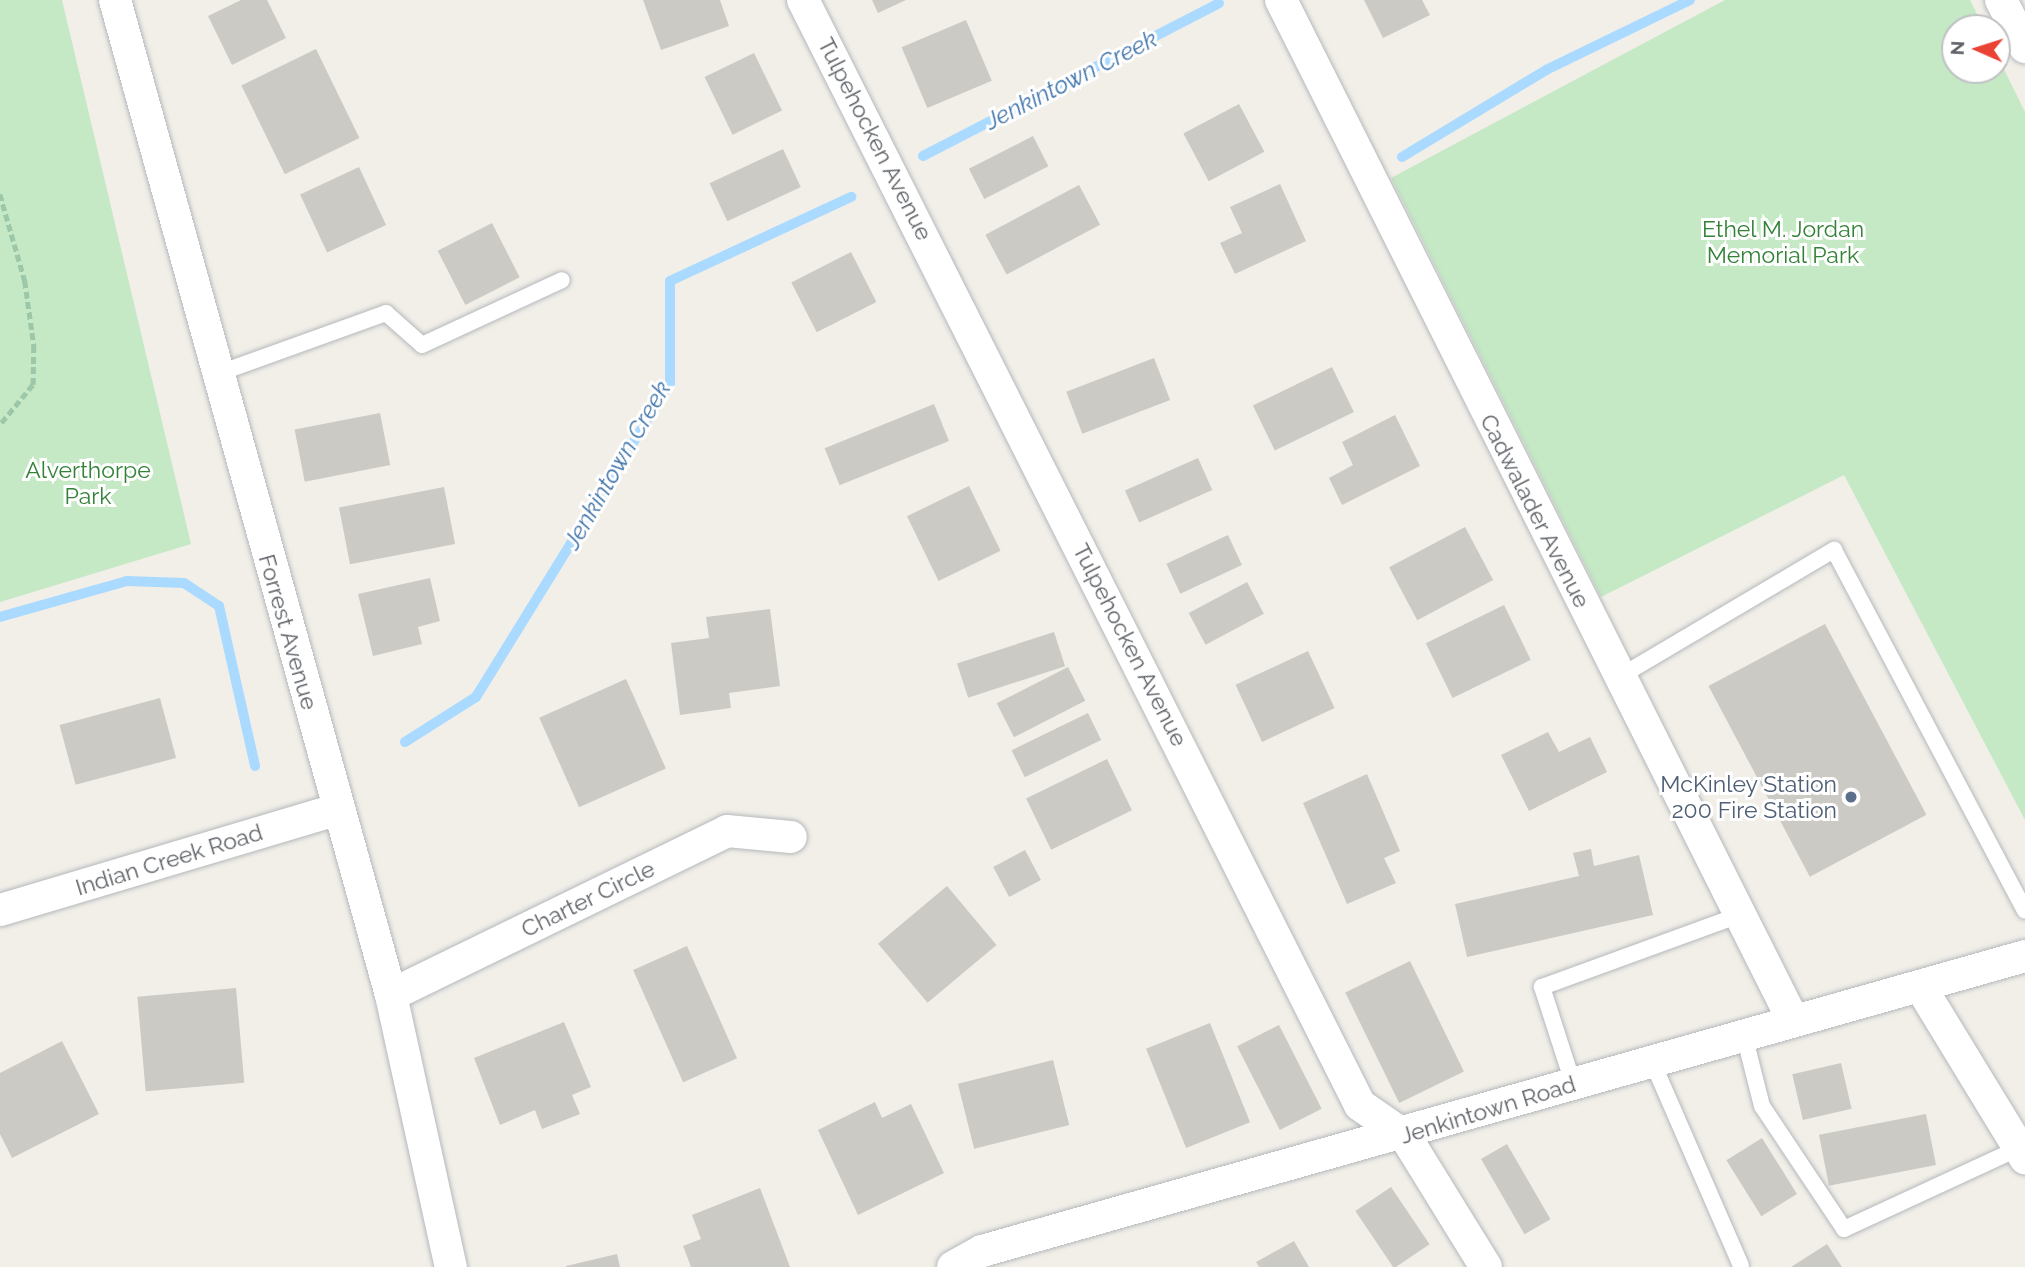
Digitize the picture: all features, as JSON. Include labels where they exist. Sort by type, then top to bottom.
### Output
[{"type":"street","name":"Forrest Avenue","points":[[114,0],[214,375],[391,995],[451,1267]]},
{"type":"street","name":"Tulpehocken Avenue","points":[[803,0],[1360,1105],[1405,1136],[1486,1267]]},
{"type":"street","name":"Cadwalader Avenue","points":[[1281,0],[1793,1020]]},
{"type":"street","points":[[2001,0],[2025,47]]},
{"type":"street","name":"Indian Creek Road","points":[[0,910],[338,809]]},
{"type":"street","name":"Charter Circle","points":[[391,995],[727,831],[790,837]]},
{"type":"street","name":"Jenkintown Road","points":[[953,1267],[1405,1136],[1573,1083],[2025,956]]},
{"type":"street","points":[[1920,986],[2022,1153]]},
{"type":"lane","points":[[214,375],[386,313],[422,345],[562,280]]},
{"type":"lane","points":[[1619,677],[1834,550],[2025,910]]},
{"type":"lane","points":[[1573,1083],[1542,987],[1740,915]]},
{"type":"lane","points":[[1744,1035],[1762,1106],[1844,1229],[2022,1153]]},
{"type":"lane","points":[[1652,1061],[1741,1266]]},
{"type":"path","points":[[0,194],[25,281],[34,346],[33,385],[0,425]]},
{"type":"green space","name":"Alverthorpe Park","points":[[0,0],[62,0],[191,544],[0,602]]},
{"type":"green space","name":"Ethel M. Jordan Memorial Park","points":[[1725,0],[1970,0],[1977,14],[1941,14],[1941,84],[2011,84],[2025,112],[2025,820],[1844,475],[1601,597],[1391,178]]},
{"type":"building","points":[[241,0],[267,0],[286,38],[232,65],[208,16]]},
{"type":"building","points":[[643,0],[720,0],[729,26],[661,50]]},
{"type":"building","points":[[872,0],[906,0],[878,13]]},
{"type":"building","points":[[1364,0],[1422,0],[1430,15],[1383,38]]},
{"type":"building","points":[[966,20],[992,81],[927,108],[902,47]]},
{"type":"building","points":[[316,49],[359,138],[285,174],[241,85]]},
{"type":"building","points":[[754,53],[782,111],[733,135],[705,77]]},
{"type":"building","points":[[1239,104],[1264,152],[1209,181],[1183,134]]},
{"type":"building","points":[[1033,136],[1048,166],[984,199],[969,169]]},
{"type":"building","points":[[783,149],[801,187],[727,221],[710,183]]},
{"type":"building","points":[[359,167],[386,225],[327,252],[300,194]]},
{"type":"building","points":[[1280,184],[1306,241],[1235,274],[1220,243],[1242,233],[1230,207]]},
{"type":"building","points":[[1079,185],[1100,225],[1007,274],[985,235]]},
{"type":"building","points":[[492,223],[520,277],[465,305],[438,251]]},
{"type":"building","points":[[851,252],[876,302],[817,332],[791,282]]},
{"type":"building","points":[[1154,358],[1170,400],[1082,434],[1066,392]]},
{"type":"building","points":[[1332,367],[1354,412],[1275,451],[1253,406]]},
{"type":"building","points":[[934,404],[949,441],[840,485],[825,448]]},
{"type":"building","points":[[380,413],[390,465],[305,482],[295,430]]},
{"type":"building","points":[[1395,415],[1420,466],[1342,505],[1329,478],[1353,465],[1342,442]]},
{"type":"building","points":[[1198,458],[1212,490],[1139,523],[1125,491]]},
{"type":"building","points":[[969,486],[1001,551],[939,581],[907,516]]},
{"type":"building","points":[[444,487],[455,544],[350,564],[339,507]]},
{"type":"building","points":[[1465,527],[1493,580],[1417,620],[1389,567]]},
{"type":"building","points":[[1228,535],[1242,565],[1180,594],[1166,564]]},
{"type":"building","points":[[430,578],[440,621],[418,627],[422,644],[373,656],[358,594]]},
{"type":"building","points":[[1247,582],[1264,614],[1206,645],[1189,613]]},
{"type":"building","points":[[1504,605],[1531,660],[1453,698],[1426,643]]},
{"type":"building","points":[[770,609],[780,686],[729,693],[731,708],[680,715],[671,643],[709,638],[706,617]]},
{"type":"building","points":[[1825,624],[1926,815],[1810,877],[1708,686]]},
{"type":"building","points":[[1054,632],[1065,666],[968,698],[957,664]]},
{"type":"building","points":[[1308,651],[1335,708],[1262,742],[1235,685]]},
{"type":"building","points":[[1068,667],[1085,701],[1014,737],[997,703]]},
{"type":"building","points":[[626,679],[666,769],[579,807],[539,718]]},
{"type":"building","points":[[160,698],[176,758],[76,785],[60,725]]},
{"type":"building","points":[[1088,713],[1101,740],[1025,777],[1012,750]]},
{"type":"building","points":[[1548,732],[1559,752],[1590,737],[1607,772],[1529,811],[1501,755]]},
{"type":"building","points":[[1107,759],[1132,810],[1051,850],[1026,798]]},
{"type":"building","points":[[1367,774],[1400,851],[1384,858],[1396,883],[1347,904],[1303,803]]},
{"type":"building","points":[[1591,849],[1594,866],[1639,855],[1653,915],[1467,957],[1455,904],[1579,876],[1573,853]]},
{"type":"building","points":[[1025,850],[1041,880],[1009,897],[993,867]]},
{"type":"building","points":[[947,886],[996,945],[928,1003],[878,944]]},
{"type":"building","points":[[687,946],[737,1058],[683,1082],[633,970]]},
{"type":"building","points":[[1410,961],[1464,1072],[1399,1103],[1345,993]]},
{"type":"building","points":[[236,988],[244,1083],[146,1091],[137,997]]},
{"type":"building","points":[[564,1022],[591,1087],[572,1095],[580,1114],[542,1129],[535,1110],[500,1125],[474,1058]]},
{"type":"building","points":[[1210,1023],[1250,1122],[1186,1148],[1146,1049]]},
{"type":"building","points":[[1279,1025],[1322,1109],[1280,1130],[1237,1046]]},
{"type":"building","points":[[62,1041],[99,1114],[12,1158],[0,1134],[0,1073]]},
{"type":"building","points":[[1053,1060],[1069,1125],[974,1149],[958,1084]]},
{"type":"building","points":[[1841,1063],[1852,1109],[1803,1120],[1792,1074]]},
{"type":"building","points":[[875,1102],[882,1118],[911,1104],[944,1173],[858,1215],[818,1130]]},
{"type":"building","points":[[1926,1114],[1936,1165],[1829,1186],[1819,1135]]},
{"type":"building","points":[[1762,1138],[1797,1194],[1761,1216],[1726,1160]]},
{"type":"building","points":[[1507,1144],[1550,1219],[1525,1234],[1481,1159]]},
{"type":"building","points":[[1391,1187],[1430,1244],[1393,1267],[1355,1211]]},
{"type":"building","points":[[760,1188],[790,1267],[691,1267],[683,1246],[701,1239],[692,1215]]},
{"type":"building","points":[[1294,1241],[1309,1267],[1259,1267],[1256,1262]]},
{"type":"building","points":[[1827,1244],[1842,1267],[1791,1267]]},
{"type":"building","points":[[617,1254],[620,1267],[566,1267],[566,1266]]},
{"type":"waterway","name":"Jenkintown Creek","points":[[1402,157],[1546,70],[1690,0]]},
{"type":"waterway","name":"Jenkintown Creek","points":[[923,156],[1219,3]]},
{"type":"waterway","name":"Jenkintown Creek","points":[[405,742],[476,697],[670,383],[670,281],[851,197]]},
{"type":"waterway","name":"Jenkintown Creek","points":[[0,617],[127,581],[184,583],[219,606],[255,766]]},
{"type":"place","name":"McKinley Station 200 Fire Station","points":[[1851,797]]}]
